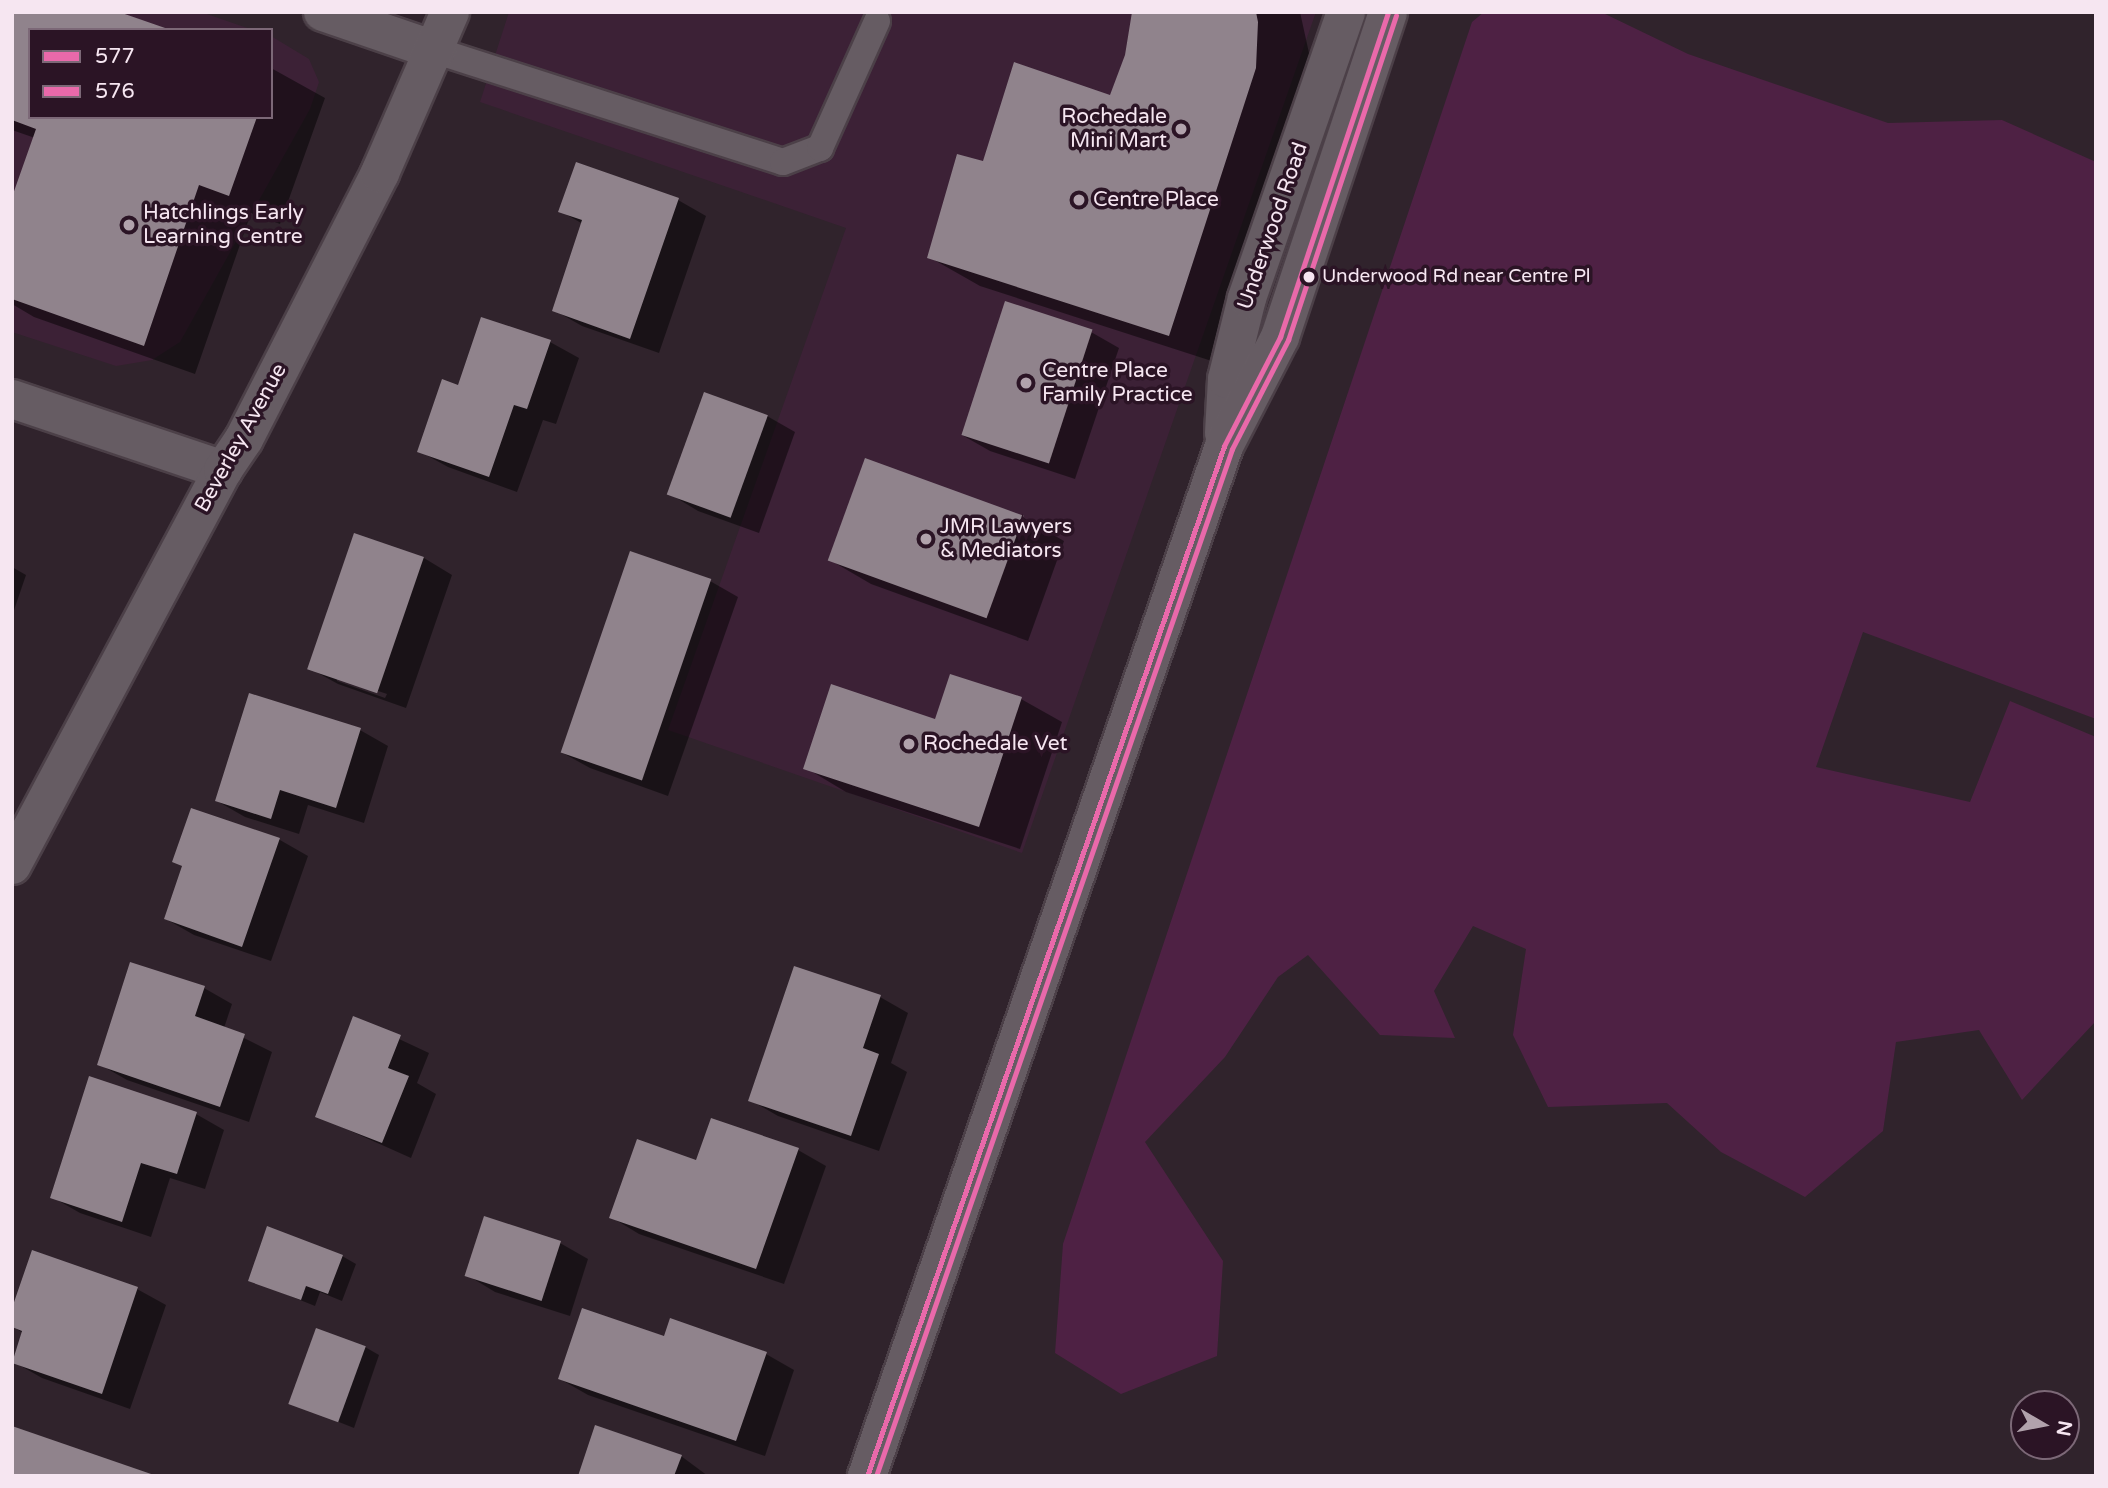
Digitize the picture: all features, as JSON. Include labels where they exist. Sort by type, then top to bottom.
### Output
[{"type":"main road","points":[[323,12],[437,51]]},
{"type":"main road","name":"Beverley Avenue","points":[[14,861],[223,470],[257,415],[437,51],[450,12]]},
{"type":"main road","name":"Underwood Road","points":[[1224,446],[1227,379],[1247,298],[1346,12]]},
{"type":"main road","name":"Underwood Road","points":[[866,1476],[1224,446],[1280,337],[1388,12]]},
{"type":"main road","points":[[12,399],[223,470]]},
{"type":"lane","points":[[437,51],[783,162],[821,148],[877,21]]},
{"type":"shaded area","name":"Hatchlings Early Learning Centre","points":[[12,12],[201,12],[247,28],[28,28],[28,119],[273,119],[273,37],[309,59],[319,82],[310,109],[180,342],[152,360],[116,366],[12,332]]},
{"type":"shaded area","points":[[509,12],[1316,12],[1022,853],[668,730],[846,228],[480,102]]},
{"type":"shaded area","points":[[1484,12],[1601,12],[1688,54],[1888,123],[2002,120],[2096,162],[2096,719],[1863,632],[1816,767],[1970,802],[2010,701],[2096,737],[2096,1021],[2022,1100],[1979,1030],[1896,1042],[1883,1131],[1805,1197],[1721,1152],[1667,1103],[1548,1107],[1513,1035],[1526,949],[1473,926],[1434,991],[1455,1038],[1380,1035],[1308,955],[1278,977],[1225,1057],[1145,1142],[1223,1261],[1217,1356],[1121,1394],[1055,1353],[1063,1244],[1472,22]]},
{"type":"building","name":"Hatchlings Early Learning Centre","points":[[12,12],[119,12],[165,28],[28,28],[28,119],[256,119],[229,196],[199,185],[144,346],[12,299],[12,197],[36,129],[12,120]]},
{"type":"building","name":"Centre Place","points":[[1132,12],[1256,12],[1258,22],[1256,68],[1169,336],[927,258],[957,154],[983,161],[1014,62],[1110,95],[1125,55]]},
{"type":"building","points":[[576,162],[679,198],[630,339],[552,311],[582,220],[558,212]]},
{"type":"building","name":"Centre Place Family Practice","points":[[1005,301],[1092,329],[1049,464],[961,435]]},
{"type":"building","points":[[481,317],[551,340],[527,409],[514,405],[489,477],[417,452],[442,379],[458,385]]},
{"type":"building","points":[[704,392],[768,415],[731,518],[667,494]]},
{"type":"building","name":"JMR Lawyers & Mediators","points":[[865,458],[1024,516],[987,618],[828,560]]},
{"type":"building","points":[[354,533],[424,557],[377,693],[307,669]]},
{"type":"building","points":[[630,551],[711,579],[642,780],[561,752]]},
{"type":"building","name":"Rochedale Vet","points":[[950,674],[1022,697],[979,827],[803,769],[831,684],[935,719]]},
{"type":"building","points":[[249,693],[361,728],[336,808],[280,790],[271,819],[215,801]]},
{"type":"building","points":[[191,808],[280,838],[242,947],[164,919],[182,866],[172,862]]},
{"type":"building","points":[[130,962],[205,986],[195,1016],[245,1034],[220,1107],[97,1065]]},
{"type":"building","points":[[794,966],[881,995],[863,1048],[879,1054],[851,1136],[748,1101]]},
{"type":"building","points":[[353,1016],[401,1035],[388,1068],[409,1076],[382,1143],[315,1117]]},
{"type":"building","points":[[89,1076],[197,1112],[177,1174],[141,1163],[122,1222],[50,1198]]},
{"type":"building","points":[[711,1118],[799,1148],[756,1269],[609,1218],[637,1139],[696,1160]]},
{"type":"building","points":[[484,1216],[561,1241],[542,1301],[465,1276]]},
{"type":"building","points":[[267,1226],[343,1255],[328,1294],[306,1286],[301,1300],[248,1281]]},
{"type":"building","points":[[32,1250],[138,1287],[102,1394],[12,1363],[22,1331],[12,1327],[12,1308]]},
{"type":"building","points":[[582,1308],[664,1336],[670,1318],[767,1352],[736,1441],[558,1379]]},
{"type":"building","points":[[316,1328],[366,1346],[338,1422],[288,1404]]},
{"type":"building","points":[[595,1425],[682,1455],[674,1476],[578,1476]]},
{"type":"building","points":[[12,1426],[154,1475],[154,1476],[12,1476]]},
{"type":"transit line","name":"577","points":[[867,1476],[1224,446],[1280,337],[1388,12]]},
{"type":"transit line","name":"576","points":[[876,1476],[1232,449],[1288,340],[1396,15]]},
{"type":"place","name":"Rochedale Mini Mart","points":[[1181,129]]},
{"type":"place","name":"Centre Place","points":[[1079,200]]},
{"type":"place","name":"Hatchlings Early Learning Centre","points":[[129,225]]},
{"type":"place","name":"Underwood Rd near Centre Pl","points":[[1309,277]]},
{"type":"place","name":"Centre Place Family Practice","points":[[1026,383]]},
{"type":"place","name":"JMR Lawyers & Mediators","points":[[926,539]]},
{"type":"place","name":"Rochedale Vet","points":[[909,744]]}]
